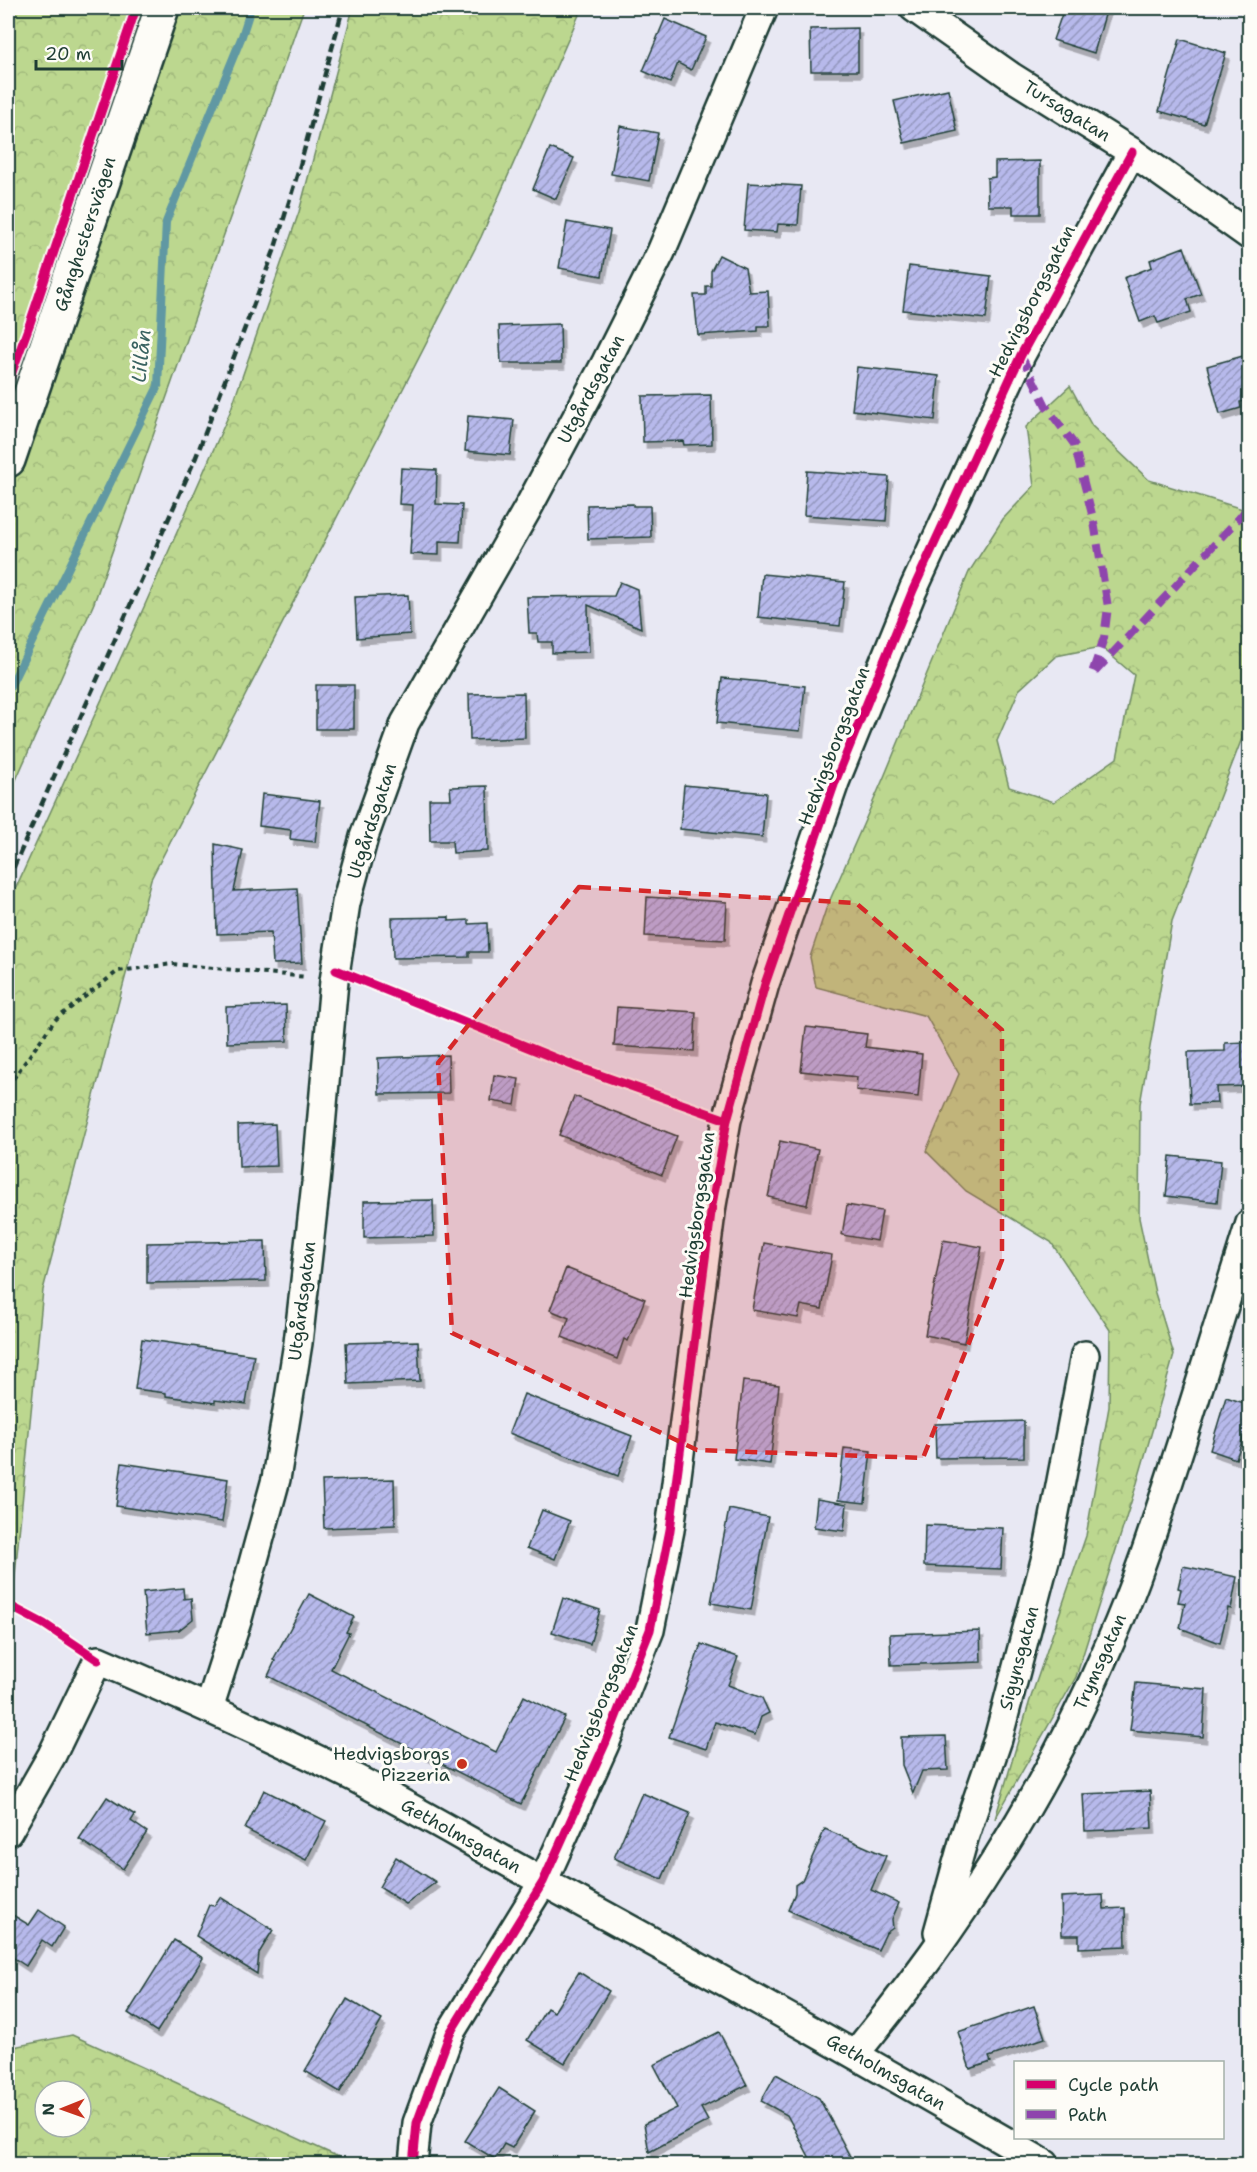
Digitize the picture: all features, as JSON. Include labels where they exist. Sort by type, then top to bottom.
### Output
[{"type":"street","name":"Gånghestersvägen","points":[[8,460],[162,8]]},
{"type":"street","name":"Utgårdsgatan","points":[[209,1708],[238,1618],[276,1479],[298,1343],[316,1183],[334,981],[346,903],[364,837],[405,723],[528,508],[606,362],[661,252],[764,8]]},
{"type":"street","name":"Tursagatan","points":[[914,8],[1012,77],[1132,152],[1250,236]]},
{"type":"street","name":"Hedvigsborgsgatan","points":[[413,2164],[417,2123],[450,2033],[543,1882],[605,1744],[650,1630],[670,1530],[712,1205],[727,1120],[765,984],[836,782],[913,590],[1021,355],[1090,224],[1132,152]]},
{"type":"street","name":"Trymsgatan","points":[[855,2054],[932,1956],[1003,1850],[1068,1734],[1111,1643],[1155,1526],[1250,1223]]},
{"type":"street","name":"Sigynsgatan","points":[[932,1956],[965,1835],[998,1738],[1048,1549],[1085,1355]]},
{"type":"street","name":"Getholmsgatan","points":[[8,1832],[52,1755],[98,1660],[209,1708],[457,1832],[855,2054],[1045,2164]]},
{"type":"path","points":[[8,1086],[55,1020],[118,971],[173,964],[334,981]]},
{"type":"highlighted area","points":[[579,887],[856,903],[1002,1030],[1002,1260],[923,1458],[697,1450],[452,1333],[438,1063]]},
{"type":"green space","points":[[8,8],[304,8],[94,603],[8,798]]},
{"type":"green space","points":[[353,8],[582,8],[481,237],[151,879],[43,1290],[14,1585],[8,1587],[8,905],[230,412],[299,212]]},
{"type":"green space","points":[[1070,386],[1092,426],[1149,480],[1249,511],[1249,720],[1172,921],[1140,1104],[1139,1218],[1155,1293],[1174,1355],[1137,1483],[1076,1677],[995,1819],[1030,1700],[1086,1536],[1109,1407],[1110,1330],[1051,1242],[966,1191],[926,1151],[959,1074],[926,1016],[816,987],[810,957],[826,909],[884,777],[969,572],[1003,519],[1034,486],[1026,427]],"holes":[[[1101,647],[1134,675],[1117,758],[1054,802],[1009,787],[997,741],[1019,690],[1056,656]]]},
{"type":"green space","points":[[72,2035],[354,2164],[8,2164],[8,2048]]},
{"type":"building","points":[[1064,8],[1107,8],[1094,53],[1053,40]]},
{"type":"building","points":[[665,19],[706,37],[691,70],[678,63],[670,83],[643,71]]},
{"type":"building","points":[[858,28],[858,71],[811,71],[810,29]]},
{"type":"building","points":[[1180,39],[1226,53],[1204,124],[1159,111]]},
{"type":"building","points":[[948,89],[957,131],[904,143],[894,101]]},
{"type":"building","points":[[620,126],[658,133],[649,181],[611,174]]},
{"type":"building","points":[[550,148],[574,158],[556,199],[533,189]]},
{"type":"building","points":[[1040,161],[1040,214],[1013,214],[1013,206],[988,206],[987,178],[995,177],[995,162]]},
{"type":"building","points":[[748,183],[801,186],[798,225],[778,224],[777,232],[744,230]]},
{"type":"building","points":[[567,222],[610,230],[602,276],[559,268]]},
{"type":"building","points":[[1184,247],[1201,294],[1187,299],[1191,312],[1158,323],[1155,316],[1140,322],[1124,278],[1152,267],[1150,260]]},
{"type":"building","points":[[719,255],[745,268],[749,292],[768,291],[770,326],[758,326],[758,331],[698,335],[694,295],[706,295],[706,286],[711,286],[711,271]]},
{"type":"building","points":[[909,266],[991,276],[986,319],[903,310]]},
{"type":"building","points":[[560,324],[561,363],[501,363],[499,326]]},
{"type":"building","points":[[1250,354],[1250,400],[1240,402],[1241,408],[1220,414],[1207,366]]},
{"type":"building","points":[[857,367],[939,376],[935,420],[852,410]]},
{"type":"building","points":[[711,395],[712,444],[684,445],[683,441],[643,442],[642,396]]},
{"type":"building","points":[[468,416],[514,420],[510,455],[465,451]]},
{"type":"building","points":[[401,468],[437,470],[436,504],[462,505],[460,542],[439,541],[439,555],[410,554],[413,505],[399,504]]},
{"type":"building","points":[[807,471],[889,477],[886,521],[804,515]]},
{"type":"building","points":[[633,504],[633,506],[650,506],[651,537],[588,539],[587,505]]},
{"type":"building","points":[[762,574],[845,582],[840,626],[758,617]]},
{"type":"building","points":[[620,582],[637,589],[641,628],[588,605],[589,652],[552,653],[552,642],[538,642],[537,633],[529,633],[527,597],[614,596]]},
{"type":"building","points":[[408,595],[410,634],[357,638],[355,597]]},
{"type":"building","points":[[722,678],[805,686],[800,731],[717,723]]},
{"type":"building","points":[[316,685],[354,685],[354,729],[316,729]]},
{"type":"building","points":[[524,693],[525,738],[470,740],[469,694]]},
{"type":"building","points":[[684,785],[766,793],[762,837],[680,829]]},
{"type":"building","points":[[487,786],[488,851],[453,853],[452,841],[430,841],[429,799],[451,799],[450,787]]},
{"type":"building","points":[[262,794],[320,801],[315,842],[290,839],[291,830],[259,826]]},
{"type":"building","points":[[215,844],[243,850],[234,891],[297,888],[302,963],[273,964],[271,932],[217,934]]},
{"type":"building","points":[[647,897],[727,902],[725,940],[645,936]]},
{"type":"building","points":[[449,917],[449,921],[469,920],[469,924],[487,923],[488,952],[469,952],[469,957],[393,958],[392,918]]},
{"type":"building","points":[[286,1005],[287,1041],[227,1043],[226,1007]]},
{"type":"building","points":[[617,1007],[696,1012],[694,1051],[614,1046]]},
{"type":"building","points":[[806,1027],[867,1034],[865,1047],[922,1054],[918,1097],[856,1090],[857,1077],[801,1071]]},
{"type":"building","points":[[1247,1042],[1247,1050],[1250,1050],[1250,1086],[1216,1087],[1217,1103],[1190,1104],[1188,1052],[1225,1051],[1225,1043]]},
{"type":"building","points":[[448,1055],[449,1093],[379,1094],[378,1058]]},
{"type":"building","points":[[494,1075],[519,1079],[515,1105],[491,1101]]},
{"type":"building","points":[[574,1096],[677,1136],[662,1175],[559,1135]]},
{"type":"building","points":[[275,1124],[277,1166],[239,1167],[238,1125]]},
{"type":"building","points":[[780,1141],[818,1149],[807,1205],[768,1197]]},
{"type":"building","points":[[1170,1156],[1221,1161],[1217,1202],[1166,1196]]},
{"type":"building","points":[[433,1200],[434,1236],[364,1238],[364,1201]]},
{"type":"building","points":[[847,1205],[882,1211],[877,1241],[842,1235]]},
{"type":"building","points":[[943,1240],[982,1247],[964,1343],[925,1335]]},
{"type":"building","points":[[265,1241],[266,1281],[147,1283],[147,1243]]},
{"type":"building","points":[[764,1243],[832,1255],[822,1309],[801,1305],[798,1318],[752,1310]]},
{"type":"building","points":[[566,1268],[645,1299],[628,1341],[624,1339],[617,1359],[562,1337],[569,1318],[550,1310]]},
{"type":"building","points":[[142,1339],[254,1355],[246,1404],[215,1400],[215,1403],[135,1389]]},
{"type":"building","points":[[418,1341],[420,1381],[348,1384],[346,1343]]},
{"type":"building","points":[[743,1381],[779,1385],[770,1464],[734,1459]]},
{"type":"building","points":[[524,1394],[632,1436],[618,1476],[509,1433]]},
{"type":"building","points":[[1226,1397],[1250,1405],[1250,1417],[1236,1459],[1210,1450]]},
{"type":"building","points":[[1024,1421],[1024,1457],[936,1458],[935,1424]]},
{"type":"building","points":[[844,1448],[871,1451],[865,1503],[838,1500]]},
{"type":"building","points":[[122,1463],[228,1479],[222,1522],[116,1506]]},
{"type":"building","points":[[394,1479],[395,1525],[324,1528],[322,1481]]},
{"type":"building","points":[[817,1499],[847,1504],[844,1531],[814,1527]]},
{"type":"building","points":[[729,1509],[768,1517],[751,1610],[711,1603]]},
{"type":"building","points":[[542,1510],[570,1521],[555,1559],[527,1548]]},
{"type":"building","points":[[925,1525],[1003,1528],[1001,1569],[924,1566]]},
{"type":"building","points":[[1183,1566],[1237,1577],[1231,1609],[1228,1608],[1220,1643],[1180,1628],[1185,1603],[1178,1602],[1181,1589],[1178,1588]]},
{"type":"building","points":[[183,1588],[184,1599],[191,1598],[193,1619],[179,1630],[147,1633],[143,1592]]},
{"type":"building","points":[[309,1594],[354,1617],[346,1632],[349,1633],[331,1669],[496,1752],[524,1696],[565,1717],[521,1804],[268,1676],[275,1661],[273,1660]]},
{"type":"building","points":[[563,1598],[600,1610],[590,1644],[552,1632]]},
{"type":"building","points":[[980,1631],[981,1662],[891,1665],[890,1634]]},
{"type":"building","points":[[701,1644],[738,1657],[728,1685],[762,1698],[769,1713],[761,1717],[755,1735],[715,1722],[706,1749],[669,1737]]},
{"type":"building","points":[[1136,1683],[1206,1689],[1203,1737],[1130,1730]]},
{"type":"building","points":[[946,1736],[948,1770],[922,1771],[913,1793],[902,1765],[901,1737]]},
{"type":"building","points":[[264,1790],[326,1821],[306,1860],[245,1829]]},
{"type":"building","points":[[1150,1791],[1152,1828],[1085,1831],[1083,1794]]},
{"type":"building","points":[[642,1793],[690,1813],[662,1879],[614,1858]]},
{"type":"building","points":[[107,1797],[135,1815],[131,1821],[147,1832],[123,1869],[79,1839]]},
{"type":"building","points":[[825,1829],[886,1856],[871,1890],[899,1903],[892,1919],[893,1928],[886,1933],[878,1950],[788,1910],[795,1893],[795,1885],[802,1880]]},
{"type":"building","points":[[396,1857],[436,1882],[406,1904],[379,1887]]},
{"type":"building","points":[[1103,1895],[1104,1909],[1125,1908],[1126,1946],[1079,1948],[1079,1935],[1062,1935],[1061,1897]]},
{"type":"building","points":[[220,1897],[273,1930],[259,1953],[257,1974],[196,1936],[209,1905],[214,1906]]},
{"type":"building","points":[[39,1910],[64,1927],[52,1947],[42,1940],[26,1966],[8,1954],[8,1912],[29,1925]]},
{"type":"building","points":[[174,1940],[203,1958],[157,2032],[128,2013]]},
{"type":"building","points":[[579,1972],[609,1991],[565,2063],[527,2040],[547,2008],[554,2012]]},
{"type":"building","points":[[347,1999],[382,2020],[340,2092],[305,2071]]},
{"type":"building","points":[[1034,2006],[1045,2038],[989,2057],[991,2062],[970,2069],[958,2032]]},
{"type":"building","points":[[719,2032],[747,2085],[701,2108],[708,2121],[649,2152],[644,2124],[677,2108],[654,2065]]},
{"type":"building","points":[[776,2074],[819,2098],[854,2164],[813,2164],[787,2115],[761,2101]]},
{"type":"building","points":[[499,2088],[535,2111],[512,2148],[504,2144],[495,2159],[465,2141]]},
{"type":"waterway","name":"Lillån","points":[[8,691],[158,386],[166,222],[242,36],[251,8]]},
{"type":"railway","points":[[8,880],[196,457],[274,251],[343,8]]},
{"type":"marked path","points":[[1021,355],[1047,408],[1074,444],[1094,522],[1108,607],[1104,638],[1091,676]]},
{"type":"marked path","points":[[1095,672],[1250,504]]},
{"type":"cycle path","points":[[8,383],[136,8]]},
{"type":"cycle path","points":[[413,2164],[417,2123],[450,2033],[543,1882],[605,1744],[650,1630],[670,1530],[712,1205],[727,1120],[765,984],[835,782],[913,590],[1021,355],[1132,152]]},
{"type":"cycle path","points":[[336,970],[577,1067],[727,1120]]},
{"type":"cycle path","points":[[8,1605],[44,1624],[98,1660]]},
{"type":"place","name":"Hedvigsborgs Pizzeria","points":[[462,1764]]}]
